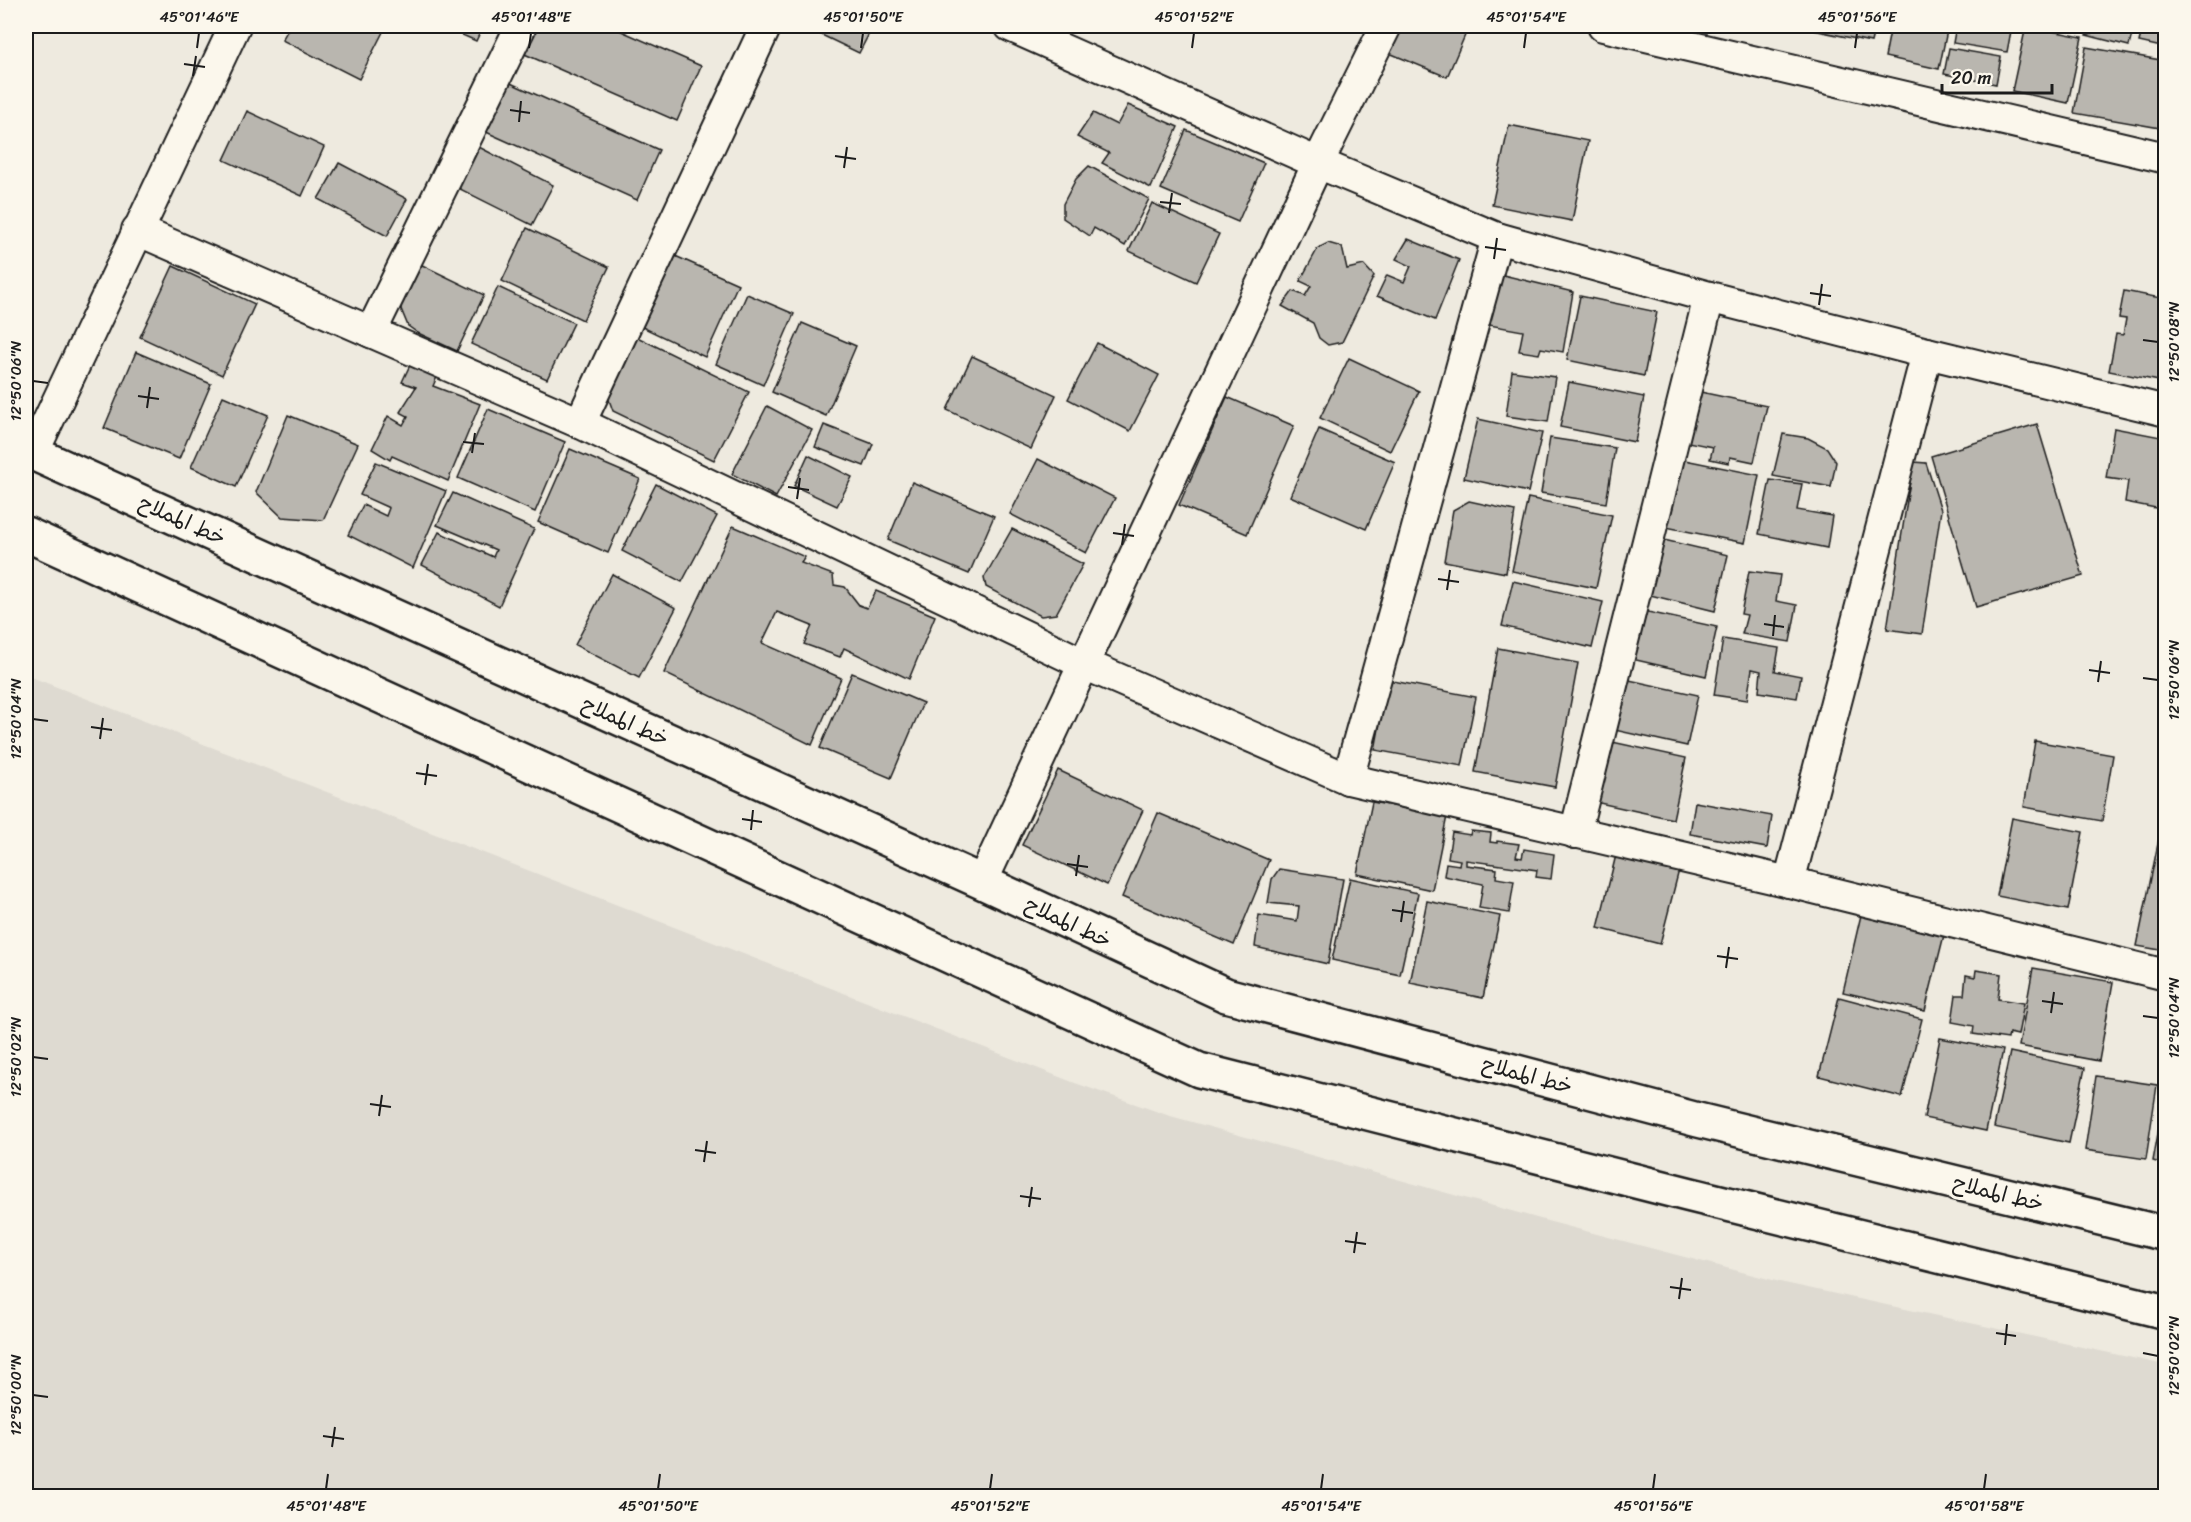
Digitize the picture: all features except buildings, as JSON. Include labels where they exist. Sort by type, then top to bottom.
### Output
[{"type":"highway","name":"خط المملاح","points":[[28,461],[982,882],[1226,995],[1698,1120],[2166,1234]]},
{"type":"highway","points":[[26,534],[1199,1070],[2166,1312]]},
{"type":"street","points":[[28,461],[235,26]]},
{"type":"street","points":[[371,332],[521,26]]},
{"type":"street","points":[[580,423],[766,26]]},
{"type":"street","points":[[1010,26],[1318,163],[1497,238],[1708,297],[1927,354],[2166,411]]},
{"type":"street","points":[[982,882],[1318,163],[1386,26]]},
{"type":"street","points":[[1603,26],[2166,158]]},
{"type":"street","points":[[137,230],[580,423],[1084,664],[1348,779],[1789,882],[2166,975]]},
{"type":"street","points":[[1348,779],[1497,238]]},
{"type":"street","points":[[1575,833],[1708,297]]},
{"type":"street","points":[[1789,882],[1927,354]]},
{"type":"shaded area","points":[[26,675],[1075,1083],[1167,1115],[1551,1222],[1780,1282],[2165,1365],[2165,1496],[26,1496]]}]
